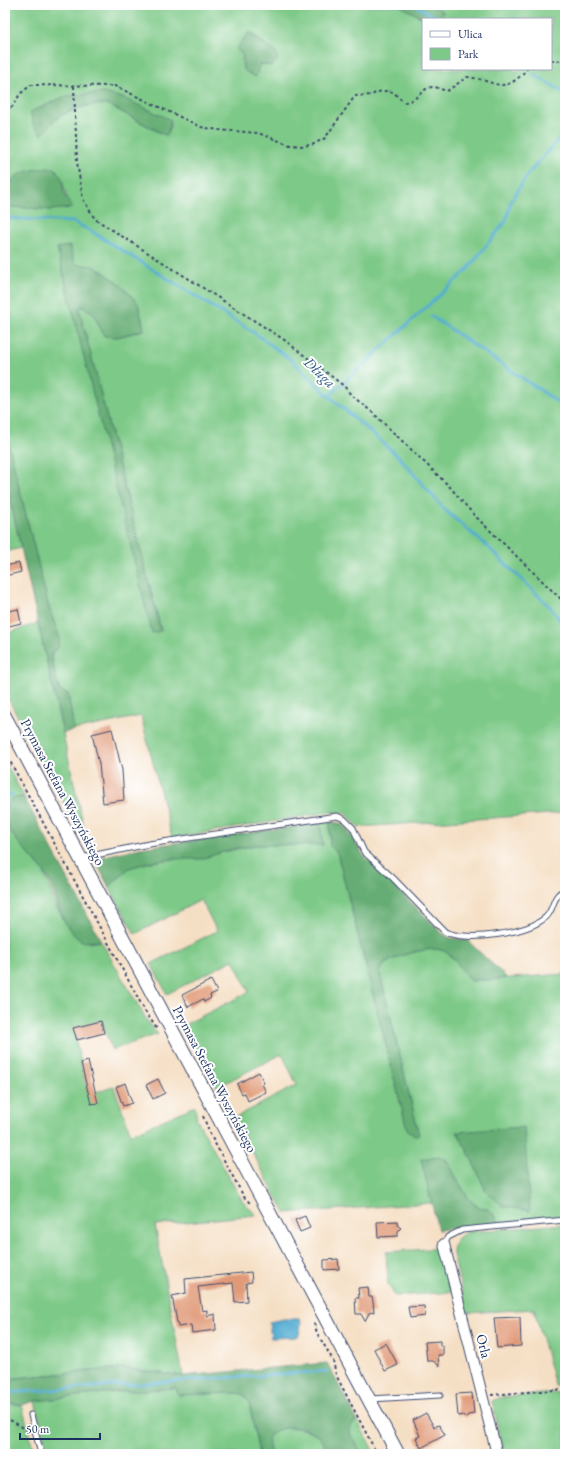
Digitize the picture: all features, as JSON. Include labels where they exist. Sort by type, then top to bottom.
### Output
[{"type":"street","name":"Prymasa Stefana Wyszyńskiego","points":[[5,717],[398,1454]]},
{"type":"street","name":"Orla","points":[[444,1244],[497,1454]]},
{"type":"lane","points":[[80,858],[149,844],[331,816],[344,818],[353,828],[364,852],[393,878],[445,932],[454,936],[464,937],[525,929],[537,924],[548,915],[557,895],[565,890]]},
{"type":"lane","points":[[444,1244],[448,1237],[462,1230],[565,1220]]},
{"type":"lane","points":[[369,1399],[440,1395]]},
{"type":"lane","points":[[31,1415],[41,1454]]},
{"type":"path","points":[[552,60],[565,61]]},
{"type":"path","points":[[5,110],[12,108],[20,94],[31,84],[115,86],[201,127],[258,133],[290,145],[304,146],[314,144],[325,138],[355,96],[372,95],[377,92],[386,91],[393,92],[404,102],[411,102],[427,88],[433,87],[447,91],[467,77],[486,83],[506,85],[519,78],[526,70]]},
{"type":"path","points":[[74,86],[78,162],[83,198],[95,219],[283,339],[344,386],[350,394],[372,412],[449,486],[474,515],[565,603]]},
{"type":"path","points":[[5,752],[145,1011],[152,1023],[162,1034]]},
{"type":"path","points":[[201,1110],[211,1136],[244,1197],[253,1206]]},
{"type":"path","points":[[313,1321],[317,1333],[333,1360],[336,1375],[377,1454]]},
{"type":"path","points":[[482,1397],[500,1393],[565,1389]]},
{"type":"path","points":[[5,1417],[36,1436]]},
{"type":"green space","points":[[5,5],[399,5],[423,18],[422,70],[517,71],[552,70],[552,18],[440,18],[443,12],[432,5],[565,5],[565,813],[358,827],[345,813],[331,812],[172,838],[141,716],[74,730],[68,694],[59,690],[51,657],[60,639],[49,608],[5,430],[5,206],[51,210],[68,203],[62,179],[55,168],[6,189],[5,191]],"holes":[[[250,32],[277,54],[272,66],[261,64],[258,68],[256,76],[249,73],[243,67],[242,57]],[[102,93],[123,98],[171,121],[169,133],[162,134],[109,105],[101,104],[85,106],[61,116],[49,125],[30,113],[66,96]],[[70,246],[75,265],[138,303],[144,330],[117,337],[101,329],[91,310],[88,308],[79,308],[161,630],[153,633],[57,248]]]},
{"type":"green space","points":[[399,5],[432,5],[443,12],[440,18],[423,18]]},
{"type":"green space","points":[[249,32],[277,54],[277,61],[272,66],[261,64],[258,68],[256,77],[244,70],[242,54],[236,49]]},
{"type":"green space","points":[[102,93],[123,98],[171,120],[167,136],[109,105],[103,104],[80,108],[60,116],[42,135],[34,126],[30,112],[66,96]]},
{"type":"green space","points":[[55,168],[62,179],[64,194],[72,208],[51,210],[5,206],[5,192],[14,178],[20,174],[33,170]]},
{"type":"green space","points":[[70,246],[75,264],[94,266],[118,282],[138,303],[144,330],[117,337],[104,336],[94,314],[84,307],[79,308],[161,631],[152,633],[57,248]]},
{"type":"green space","points":[[5,430],[49,608],[60,639],[58,648],[52,652],[51,657],[59,690],[68,694],[74,730],[63,733],[5,477]]},
{"type":"green space","points":[[5,477],[21,548],[5,552]]},
{"type":"green space","points":[[38,623],[85,832],[80,833],[5,693],[5,634]]},
{"type":"green space","points":[[5,762],[24,797],[12,798],[5,809]]},
{"type":"green space","points":[[24,797],[101,941],[84,942],[75,936],[68,928],[63,920],[53,890],[44,872],[9,830],[5,820],[7,807],[12,798]]},
{"type":"green space","points":[[5,821],[13,835],[44,872],[58,910],[90,943],[101,941],[149,1024],[158,1034],[112,1050],[101,1021],[73,1028],[88,1094],[114,1087],[131,1134],[195,1106],[197,1120],[242,1200],[256,1215],[155,1225],[183,1376],[122,1368],[5,1379]]},
{"type":"green space","points":[[330,822],[330,846],[337,852],[407,1129],[415,1136],[419,1135],[380,973],[384,965],[395,958],[413,952],[431,949],[444,951],[452,957],[471,981],[565,974],[565,1216],[499,1223],[492,1212],[473,1203],[445,1158],[421,1159],[432,1203],[285,1213],[234,1118],[297,1085],[282,1054],[217,1087],[184,1025],[249,992],[233,960],[167,994],[151,964],[217,931],[201,900],[135,934],[109,887],[129,868],[150,862],[219,853],[256,845],[323,844],[320,823]],"holes":[[[463,1144],[529,1211],[486,1191],[467,1149]]]},
{"type":"green space","points":[[330,822],[339,823],[346,828],[363,855],[443,934],[450,938],[468,941],[507,978],[471,981],[452,957],[444,951],[431,949],[413,952],[395,958],[384,965],[380,974],[419,1135],[415,1136],[407,1129],[337,852],[330,846]]},
{"type":"green space","points":[[320,823],[323,845],[256,845],[232,849],[201,859],[173,859],[150,862],[129,868],[109,887],[97,864],[101,857],[140,848]]},
{"type":"green space","points":[[524,1127],[530,1211],[503,1206],[486,1191],[467,1149],[457,1132]]},
{"type":"green space","points":[[438,1156],[445,1158],[465,1193],[473,1203],[492,1212],[499,1223],[438,1230],[421,1159]]},
{"type":"green space","points":[[565,1224],[565,1386],[555,1386],[534,1309],[467,1313],[453,1250],[456,1241],[460,1236],[467,1232]]},
{"type":"green space","points":[[442,1248],[453,1292],[395,1296],[388,1284],[386,1252]]},
{"type":"green space","points":[[327,1363],[357,1420],[351,1425],[350,1434],[356,1442],[360,1454],[344,1454],[343,1452],[329,1451],[318,1435],[306,1429],[291,1427],[277,1430],[267,1439],[271,1454],[259,1454],[249,1402],[244,1395],[238,1393],[178,1395],[176,1388],[114,1392],[35,1401],[22,1405],[5,1403],[5,1379],[122,1368],[183,1376]]},
{"type":"green space","points":[[177,1388],[179,1395],[238,1393],[244,1395],[249,1402],[259,1454],[48,1454],[35,1401],[114,1392]]},
{"type":"green space","points":[[565,1392],[565,1454],[504,1454],[492,1401],[502,1397]]},
{"type":"green space","points":[[5,1403],[22,1405],[34,1454],[5,1454]]},
{"type":"green space","points":[[357,1420],[375,1454],[360,1454],[356,1442],[350,1434],[351,1425]]},
{"type":"green space","points":[[286,1428],[301,1429],[313,1432],[323,1440],[329,1449],[336,1452],[343,1452],[344,1454],[271,1454],[267,1439],[275,1430]]},
{"type":"water","points":[[284,1319],[300,1319],[301,1324],[299,1335],[295,1337],[271,1338],[269,1322]]},
{"type":"building","points":[[19,563],[21,572],[5,576],[5,566]]},
{"type":"building","points":[[18,609],[21,623],[5,627],[5,612]]},
{"type":"building","points":[[112,729],[122,770],[124,800],[103,803],[99,764],[92,734]]},
{"type":"building","points":[[211,980],[217,992],[210,995],[211,998],[204,1002],[203,999],[188,1007],[182,995]]},
{"type":"building","points":[[101,1021],[104,1033],[77,1040],[73,1028]]},
{"type":"building","points":[[88,1061],[98,1103],[91,1104],[81,1063]]},
{"type":"building","points":[[259,1072],[266,1092],[248,1101],[245,1093],[242,1094],[237,1084]]},
{"type":"building","points":[[158,1079],[165,1093],[153,1099],[146,1085]]},
{"type":"building","points":[[125,1083],[132,1103],[123,1106],[116,1087]]},
{"type":"building","points":[[305,1216],[310,1228],[300,1232],[295,1220]]},
{"type":"building","points":[[397,1221],[398,1226],[401,1228],[398,1231],[398,1236],[378,1237],[377,1222]]},
{"type":"building","points":[[338,1259],[339,1269],[324,1270],[324,1260]]},
{"type":"building","points":[[251,1272],[252,1282],[246,1283],[247,1301],[235,1302],[233,1283],[198,1287],[202,1311],[207,1310],[207,1316],[215,1314],[216,1330],[192,1333],[191,1325],[178,1327],[172,1296],[186,1293],[185,1279]]},
{"type":"building","points":[[368,1287],[369,1297],[372,1297],[374,1312],[369,1313],[365,1321],[361,1314],[356,1314],[355,1298],[359,1298],[358,1288]]},
{"type":"building","points":[[424,1306],[425,1316],[410,1318],[408,1307]]},
{"type":"building","points":[[520,1317],[521,1346],[497,1348],[494,1318]]},
{"type":"building","points":[[440,1341],[440,1346],[443,1346],[443,1355],[438,1355],[439,1366],[433,1361],[427,1361],[425,1342]]},
{"type":"building","points":[[386,1343],[398,1365],[385,1371],[374,1349]]},
{"type":"building","points":[[472,1393],[474,1414],[468,1415],[466,1418],[463,1415],[458,1416],[456,1394]]},
{"type":"building","points":[[426,1413],[434,1427],[439,1425],[445,1435],[421,1448],[416,1438],[420,1436],[413,1420]]},
{"type":"waterway","points":[[414,5],[438,18]]},
{"type":"waterway","points":[[533,74],[565,93]]},
{"type":"waterway","points":[[329,396],[467,270],[506,221],[511,201],[528,174],[565,132]]},
{"type":"waterway","name":"Długa","points":[[5,218],[73,222],[91,231],[253,332],[290,359],[329,396],[398,456],[445,510],[488,547],[550,607],[565,627]]},
{"type":"waterway","points":[[431,316],[565,407]]},
{"type":"waterway","points":[[5,794],[12,795]]},
{"type":"waterway","points":[[5,1393],[327,1371]]}]
